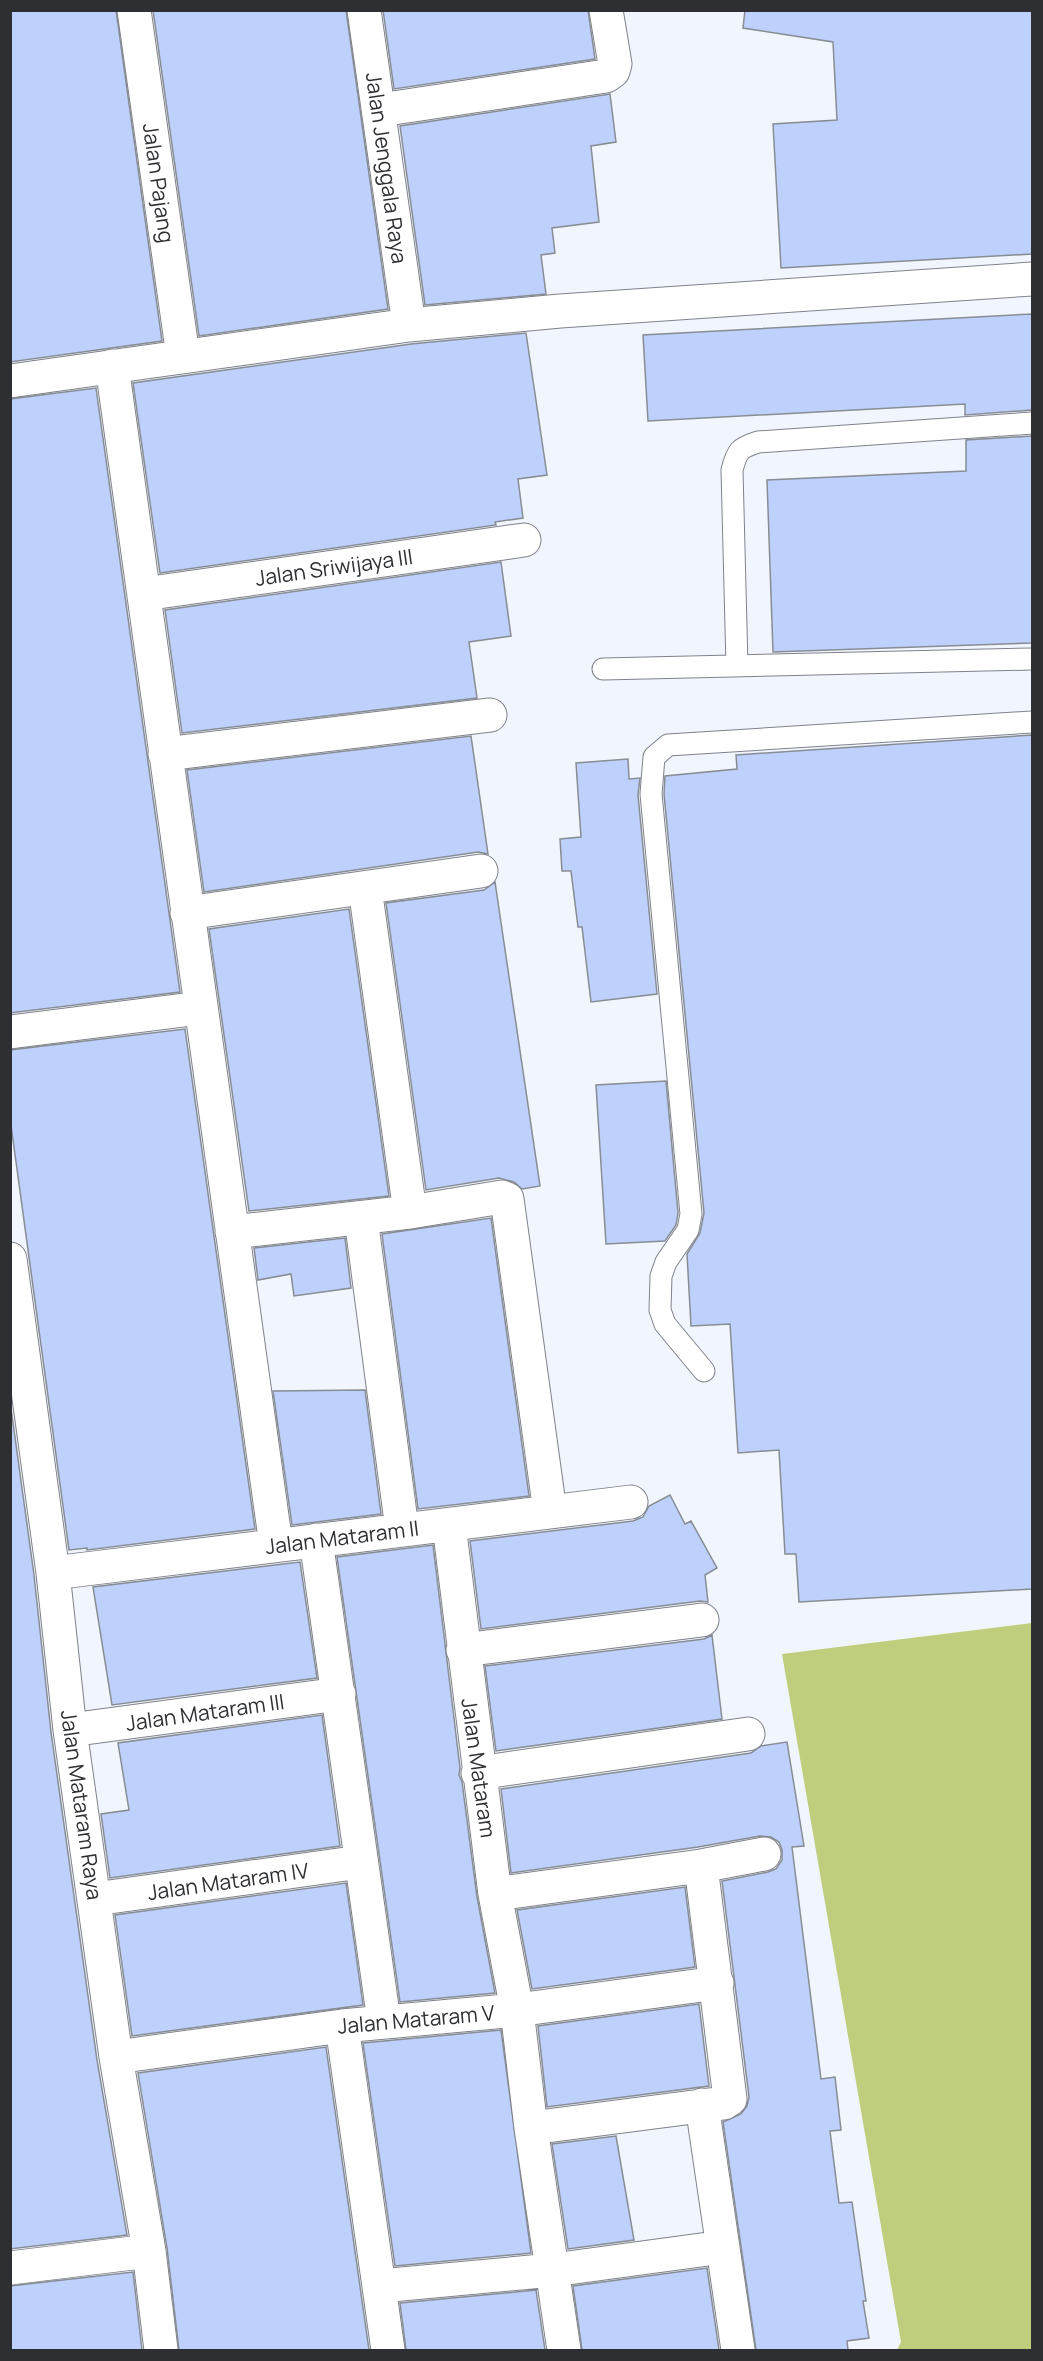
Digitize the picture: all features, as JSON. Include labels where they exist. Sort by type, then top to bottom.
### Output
[{"type":"street","name":"Jalan Pajang","points":[[134,10],[183,356]]},
{"type":"street","name":"Jalan Jenggala Raya","points":[[364,10],[409,325]]},
{"type":"street","points":[[380,110],[606,76],[613,71],[615,64],[606,10]]},
{"type":"street","points":[[10,381],[409,325],[561,311],[1032,279]]},
{"type":"street","points":[[112,366],[276,1545]]},
{"type":"street","name":"Jalan Sriwijaya III","points":[[144,594],[524,540]]},
{"type":"street","points":[[165,754],[490,714]]},
{"type":"street","points":[[187,913],[481,871]]},
{"type":"street","points":[[365,888],[410,1212]]},
{"type":"street","points":[[10,1032],[200,1008]]},
{"type":"street","points":[[232,1232],[410,1212],[502,1197],[507,1199],[550,1512]]},
{"type":"street","points":[[361,1218],[402,1529]]},
{"type":"street","name":"Jalan Mataram Raya","points":[[10,1259],[53,1573],[70,1730],[116,2057],[148,2252],[161,2350]]},
{"type":"street","name":"Jalan Mataram II","points":[[53,1573],[631,1502]]},
{"type":"street","name":"Jalan Mataram","points":[[449,1525],[478,1773],[495,1894],[517,2010],[531,2128],[564,2350]]},
{"type":"street","points":[[316,1540],[384,2021]]},
{"type":"street","points":[[464,1650],[702,1620]]},
{"type":"street","name":"Jalan Mataram III","points":[[70,1730],[339,1694]]},
{"type":"street","points":[[478,1773],[748,1734]]},
{"type":"street","points":[[495,1894],[701,1866],[764,1854]]},
{"type":"street","name":"Jalan Mataram IV","points":[[95,1899],[360,1862]]},
{"type":"street","points":[[531,2128],[724,2103],[730,2099],[701,1866]]},
{"type":"street","name":"Jalan Mataram V","points":[[116,2057],[342,2026],[517,2010],[717,1983]]},
{"type":"street","points":[[342,2026],[388,2350]]},
{"type":"street","points":[[702,2106],[738,2350]]},
{"type":"street","points":[[380,2286],[553,2270],[723,2247]]},
{"type":"street","points":[[10,2268],[148,2252]]},
{"type":"lane","points":[[737,666],[732,470],[736,453],[758,442],[1032,423]]},
{"type":"lane","points":[[603,669],[1032,659]]},
{"type":"lane","points":[[704,1371],[665,1324],[660,1310],[662,1276],[666,1262],[688,1230],[691,1214],[651,794],[654,757],[668,745],[1032,722]]},
{"type":"green space","points":[[1032,1623],[1032,2350],[897,2350],[901,2342],[782,1654]]},
{"type":"building","points":[[10,10],[116,10],[162,341],[10,362]]},
{"type":"building","points":[[153,10],[346,10],[388,309],[199,336]]},
{"type":"building","points":[[383,10],[588,10],[595,59],[394,89]]},
{"type":"building","points":[[745,10],[1032,10],[1032,254],[781,268],[773,124],[837,120],[833,42],[743,28]]},
{"type":"building","points":[[610,94],[616,142],[591,146],[599,222],[552,228],[555,253],[541,255],[546,294],[425,305],[400,126]]},
{"type":"building","points":[[1032,314],[1032,410],[965,415],[965,404],[648,421],[643,335]]},
{"type":"building","points":[[526,333],[547,475],[518,479],[523,518],[495,522],[496,525],[160,573],[133,383],[411,344]]},
{"type":"building","points":[[96,388],[180,992],[10,1013],[10,399]]},
{"type":"building","points":[[1032,436],[1032,643],[773,652],[767,480],[966,471],[966,440]]},
{"type":"building","points":[[501,562],[511,636],[469,642],[477,698],[182,733],[165,610]]},
{"type":"building","points":[[1032,735],[1032,1589],[799,1602],[796,1554],[785,1554],[779,1450],[738,1453],[730,1324],[691,1326],[687,1254],[700,1233],[704,1213],[664,794],[665,776],[737,769],[736,755]]},
{"type":"building","points":[[471,736],[488,854],[478,852],[204,892],[187,770]]},
{"type":"building","points":[[628,759],[629,779],[640,778],[638,795],[657,994],[591,1002],[582,927],[578,927],[571,871],[562,871],[560,839],[581,837],[576,763]]},
{"type":"building","points":[[495,882],[540,1186],[522,1189],[514,1182],[499,1178],[426,1190],[386,903],[484,890]]},
{"type":"building","points":[[349,909],[389,1196],[249,1211],[209,929]]},
{"type":"building","points":[[185,1029],[255,1529],[87,1550],[87,1548],[69,1550],[10,1118],[10,1050]]},
{"type":"building","points":[[666,1081],[678,1213],[676,1225],[665,1241],[606,1244],[596,1085]]},
{"type":"building","points":[[491,1218],[529,1496],[418,1509],[382,1234]]},
{"type":"building","points":[[345,1238],[351,1288],[294,1296],[291,1274],[258,1280],[254,1248]]},
{"type":"building","points":[[365,1390],[381,1514],[292,1525],[273,1391]]},
{"type":"building","points":[[10,1401],[34,1575],[51,1732],[97,2060],[127,2235],[10,2249]]},
{"type":"building","points":[[670,1495],[685,1524],[691,1521],[717,1568],[705,1575],[708,1602],[700,1601],[481,1629],[470,1541],[633,1521],[643,1517],[649,1506]]},
{"type":"building","points":[[433,1545],[459,1775],[462,1782],[477,1897],[495,1993],[400,2002],[337,1557]]},
{"type":"building","points":[[300,1562],[317,1678],[112,1705],[93,1587]]},
{"type":"building","points":[[712,1635],[722,1719],[496,1751],[485,1666],[704,1639]]},
{"type":"building","points":[[322,1715],[340,1846],[110,1878],[101,1814],[129,1810],[118,1743]]},
{"type":"building","points":[[787,1742],[804,1846],[792,1847],[821,2079],[835,2077],[841,2130],[830,2131],[839,2203],[852,2202],[866,2301],[863,2301],[869,2338],[847,2341],[848,2350],[756,2350],[723,2122],[741,2114],[747,2106],[749,2097],[722,1881],[776,1869],[782,1860],[779,1842],[771,1837],[760,1836],[511,1873],[501,1789],[751,1753],[761,1746]]},
{"type":"building","points":[[346,1883],[363,2005],[132,2036],[115,1915]]},
{"type":"building","points":[[685,1887],[695,1967],[532,1989],[517,1910]]},
{"type":"building","points":[[699,2004],[709,2086],[547,2107],[538,2026]]},
{"type":"building","points":[[501,2030],[531,2253],[395,2266],[363,2043]]},
{"type":"building","points":[[326,2047],[369,2350],[179,2350],[167,2248],[138,2073]]},
{"type":"building","points":[[616,2136],[634,2240],[568,2249],[552,2144]]},
{"type":"building","points":[[707,2268],[719,2350],[582,2350],[573,2286]]},
{"type":"building","points":[[133,2272],[142,2350],[10,2350],[10,2286]]},
{"type":"building","points":[[536,2290],[545,2350],[406,2350],[400,2303]]}]
